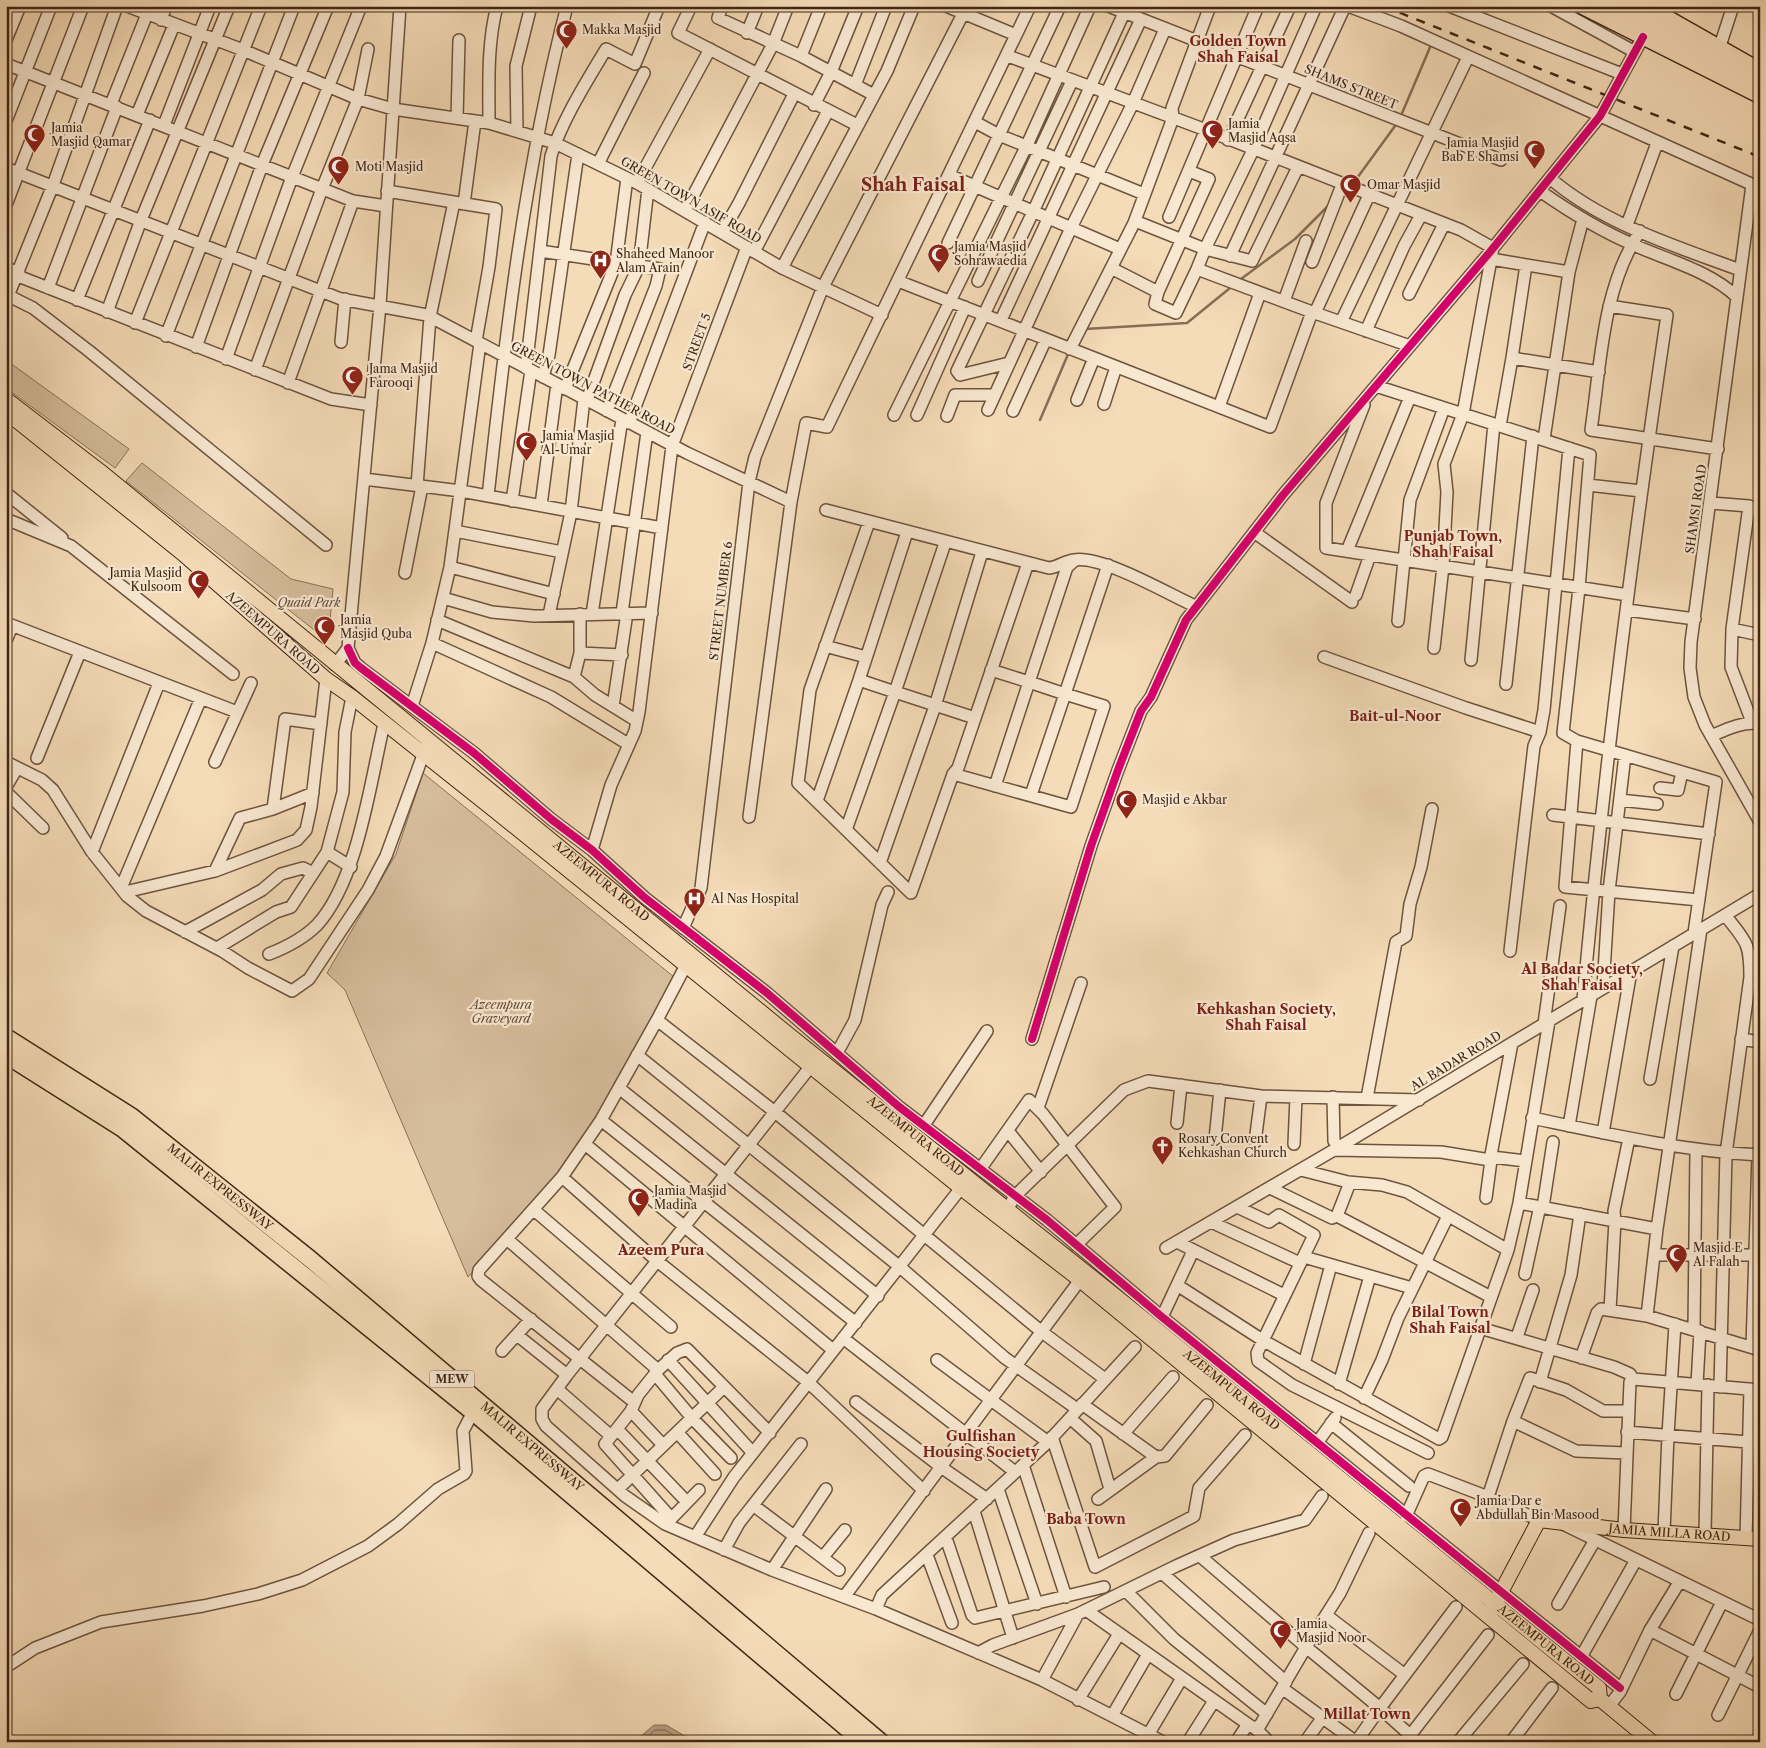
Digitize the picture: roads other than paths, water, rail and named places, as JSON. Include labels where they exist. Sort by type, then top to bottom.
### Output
[{"type":"highway","points":[[1583,6],[1760,95]]},
{"type":"highway","points":[[1617,6],[1721,56],[1760,71]]},
{"type":"highway","points":[[1645,6],[1760,82]]},
{"type":"highway","name":"MALIR EXPRESSWAY","points":[[6,1037],[130,1116],[310,1259],[881,1742]]},
{"type":"highway","name":"MALIR EXPRESSWAY","points":[[6,1056],[123,1129],[473,1412],[863,1742]]},
{"type":"main road","name":"AZEEMPURA ROAD","points":[[6,399],[326,679],[352,697],[961,1188],[1495,1604]]},
{"type":"main road","name":"AZEEMPURA ROAD","points":[[6,412],[100,471],[1007,1210],[1495,1604],[1591,1701],[1604,1703]]},
{"type":"main road","points":[[1495,1604],[1539,1520]]},
{"type":"main road","name":"JAMIA MILLA ROAD","points":[[1539,1520],[1624,1530],[1753,1538]]},
{"type":"main road","points":[[1604,1703],[1652,1742]]},
{"type":"street","points":[[6,40],[20,6]]},
{"type":"street","points":[[6,121],[52,6]]},
{"type":"street","points":[[6,205],[83,6]]},
{"type":"street","points":[[117,6],[53,185],[8,298],[33,308],[89,351],[326,545]]},
{"type":"street","points":[[161,20],[166,6]]},
{"type":"street","points":[[164,125],[210,6]]},
{"type":"street","points":[[107,312],[141,220],[229,6]]},
{"type":"street","points":[[135,323],[261,6]]},
{"type":"street","points":[[166,336],[294,6]]},
{"type":"street","points":[[196,347],[262,165],[328,6]]},
{"type":"street","points":[[226,359],[292,177],[361,6]]},
{"type":"street","points":[[400,6],[380,305],[348,648],[355,663],[474,753],[551,819],[592,850],[645,898],[767,993],[898,1106],[981,1168],[1406,1516],[1495,1604],[1581,1657],[1620,1688]]},
{"type":"street","points":[[490,123],[489,56],[492,24],[497,6]]},
{"type":"street","points":[[517,131],[516,66],[531,6]]},
{"type":"street","points":[[488,496],[504,356],[536,137],[567,6]]},
{"type":"street","points":[[512,501],[551,156],[555,143],[582,89],[606,49],[635,64],[659,6]]},
{"type":"street","points":[[691,6],[678,33],[857,125]]},
{"type":"street","points":[[722,6],[718,18],[800,56],[874,95]]},
{"type":"street","points":[[747,33],[758,6]]},
{"type":"street","points":[[685,211],[773,44],[788,6]]},
{"type":"street","points":[[800,56],[821,6]]},
{"type":"street","points":[[814,104],[831,72],[858,6]]},
{"type":"street","points":[[855,85],[886,6]]},
{"type":"street","points":[[782,268],[857,125],[888,71],[914,6]]},
{"type":"street","points":[[946,6],[965,10],[1016,35]]},
{"type":"street","points":[[750,817],[791,502],[806,422],[827,427],[1008,56],[1030,6]]},
{"type":"street","points":[[948,243],[1060,6]]},
{"type":"street","points":[[894,415],[1027,145],[1090,6]]},
{"type":"street","points":[[1070,349],[1134,221],[1173,118],[1172,108],[1210,6]]},
{"type":"street","points":[[1169,217],[1258,6]]},
{"type":"street","points":[[1228,140],[1290,6]]},
{"type":"street","points":[[1189,171],[1209,179],[1158,292],[1155,304],[1176,313],[1253,150],[1316,6]]},
{"type":"street","points":[[1230,256],[1308,85],[1347,6],[1400,26],[1756,187]]},
{"type":"street","points":[[1449,6],[1622,74]]},
{"type":"street","points":[[1551,6],[1634,52]]},
{"type":"street","points":[[1721,56],[1733,6]]},
{"type":"street","name":"GREEN TOWN ASIF ROAD","points":[[132,7],[215,41],[243,50],[358,100],[393,109],[490,123],[555,143],[638,183],[782,268],[882,314]]},
{"type":"street","points":[[1009,363],[960,375],[957,371],[1034,212],[1090,88],[1117,9]]},
{"type":"street","name":"SHAMS STREET","points":[[1117,9],[1501,160]]},
{"type":"street","name":"STREET NUMBER 6","points":[[683,928],[701,888],[749,482],[756,457],[823,287],[965,10]]},
{"type":"street","points":[[48,288],[147,14]]},
{"type":"street","points":[[1001,320],[1141,19]]},
{"type":"street","points":[[137,115],[174,25]]},
{"type":"street","points":[[988,410],[1071,228],[1099,175],[1133,103],[1165,29]]},
{"type":"street","points":[[1032,1039],[1091,846],[1118,770],[1141,711],[1150,697],[1186,620],[1254,532],[1376,386],[1492,254],[1600,116],[1643,37]]},
{"type":"street","points":[[457,118],[460,40]]},
{"type":"street","points":[[255,370],[288,278],[358,100],[368,49]]},
{"type":"street","points":[[638,183],[710,49]]},
{"type":"street","points":[[1008,56],[1206,130],[1369,196],[1422,215],[1444,224],[1492,254],[1526,265],[1569,272]]},
{"type":"street","points":[[1341,322],[1468,57]]},
{"type":"street","points":[[6,64],[353,201],[386,206]]},
{"type":"street","points":[[598,164],[644,73]]},
{"type":"street","points":[[978,281],[1016,205],[1072,81]]},
{"type":"street","points":[[722,232],[739,203],[794,94]]},
{"type":"street","name":"STREET 5","points":[[592,850],[611,785],[637,721],[672,446],[750,250],[828,111]]},
{"type":"street","points":[[77,300],[150,120]]},
{"type":"street","points":[[405,573],[420,486],[430,317],[459,203],[475,121]]},
{"type":"street","points":[[975,122],[999,135],[1058,157],[1144,194]]},
{"type":"street","points":[[1627,225],[1657,143]]},
{"type":"street","points":[[543,376],[550,355],[578,154]]},
{"type":"street","points":[[1134,221],[1205,249],[1252,261],[1298,167]]},
{"type":"street","name":"GREEN TOWN PATHER ROAD","points":[[6,168],[19,171],[172,233],[345,299],[430,317],[672,446],[791,502]]},
{"type":"street","points":[[949,175],[1120,249]]},
{"type":"street","points":[[541,505],[561,386],[616,263],[626,178]]},
{"type":"street","points":[[1551,178],[1589,206],[1627,225],[1740,270]]},
{"type":"street","points":[[1312,262],[1342,185]]},
{"type":"street","name":"SHAMSI ROAD","points":[[1756,187],[1740,270],[1690,668],[1694,697],[1711,736],[1760,822]]},
{"type":"street","points":[[550,615],[571,512],[586,399],[639,266],[648,189]]},
{"type":"street","points":[[387,191],[496,209],[450,567],[432,643],[412,706]]},
{"type":"street","points":[[1540,191],[1583,219],[1631,244],[1718,283],[1737,297]]},
{"type":"street","points":[[898,281],[1270,427],[1314,312],[1369,196]]},
{"type":"street","points":[[288,383],[353,201]]},
{"type":"street","points":[[1366,331],[1404,246],[1422,215]]},
{"type":"street","points":[[1506,684],[1517,577],[1538,438],[1555,365],[1569,272],[1583,219]]},
{"type":"street","points":[[592,614],[606,519],[626,421],[704,222]]},
{"type":"street","points":[[1409,294],[1444,224]]},
{"type":"street","points":[[1640,231],[1631,244],[1621,265],[1609,306],[1590,430],[1718,449]]},
{"type":"street","points":[[1284,301],[1306,241]]},
{"type":"street","points":[[540,251],[660,269],[656,286],[607,411]]},
{"type":"street","points":[[1434,648],[1443,566],[1447,492],[1444,464],[1463,414],[1492,254]]},
{"type":"street","points":[[1471,660],[1497,425],[1512,358],[1526,265]]},
{"type":"street","points":[[6,268],[77,300],[288,383],[331,399],[371,405]]},
{"type":"street","points":[[1111,268],[1158,292]]},
{"type":"street","points":[[1197,269],[1410,346]]},
{"type":"street","points":[[1219,407],[1260,293]]},
{"type":"street","points":[[341,342],[345,299]]},
{"type":"street","points":[[1569,1126],[1587,998],[1593,889],[1600,820],[1640,491],[1667,316],[1609,306]]},
{"type":"street","points":[[917,415],[965,307]]},
{"type":"street","points":[[1013,411],[1046,339]]},
{"type":"street","points":[[1077,400],[1094,358]]},
{"type":"street","points":[[1512,358],[1599,372]]},
{"type":"street","points":[[1104,404],[1116,367]]},
{"type":"street","points":[[1376,386],[1590,455],[1579,588],[1563,733],[1577,741],[1716,782],[1699,900],[1698,931],[1670,1146],[1657,1229],[1648,1316]]},
{"type":"street","points":[[947,416],[955,395],[995,395]]},
{"type":"street","points":[[1367,397],[1326,503],[1326,548],[1628,595]]},
{"type":"street","points":[[1347,552],[1410,397]]},
{"type":"street","points":[[1398,621],[1406,560],[1410,500],[1444,408]]},
{"type":"street","points":[[613,706],[622,655],[633,524],[647,432]]},
{"type":"street","points":[[1510,951],[1534,746],[1540,732],[1569,448]]},
{"type":"street","points":[[364,479],[488,496],[662,528]]},
{"type":"street","points":[[1588,485],[1640,491]]},
{"type":"street","points":[[6,493],[233,674]]},
{"type":"street","points":[[1710,504],[1754,508],[1732,629],[1731,667],[1756,723],[1711,736]]},
{"type":"street","points":[[826,510],[1049,568],[1058,567],[1075,560],[1108,565],[1195,606]]},
{"type":"street","points":[[6,519],[71,546]]},
{"type":"street","points":[[869,522],[810,690],[798,783],[911,893],[953,774],[958,768],[1028,563]]},
{"type":"street","points":[[455,531],[562,552]]},
{"type":"street","points":[[817,801],[907,532]]},
{"type":"street","points":[[1254,532],[1354,598],[1370,555]]},
{"type":"street","points":[[846,830],[945,542]]},
{"type":"street","points":[[880,863],[935,706],[982,552]]},
{"type":"street","points":[[995,786],[1067,567],[1075,560]]},
{"type":"street","points":[[1031,795],[1108,565]]},
{"type":"street","points":[[450,567],[554,594]]},
{"type":"street","points":[[442,598],[492,612],[550,615],[652,612]]},
{"type":"street","points":[[1627,610],[1695,620]]},
{"type":"street","points":[[574,676],[580,653],[580,614]]},
{"type":"street","points":[[437,620],[574,676],[595,696],[637,721]]},
{"type":"street","points":[[6,641],[9,624],[238,712]]},
{"type":"street","points":[[1732,629],[1760,635]]},
{"type":"street","points":[[432,643],[552,697],[628,744]]},
{"type":"street","points":[[825,646],[866,657]]},
{"type":"street","points":[[335,664],[348,648]]},
{"type":"street","points":[[37,758],[80,652]]},
{"type":"street","points":[[580,653],[622,655]]},
{"type":"street","points":[[1324,657],[1466,708],[1540,732]]},
{"type":"street","points":[[953,774],[1072,806],[1104,706],[991,670]]},
{"type":"street","points":[[123,890],[215,871],[297,840],[306,830],[313,793],[326,679]]},
{"type":"street","points":[[859,680],[975,718]]},
{"type":"street","points":[[92,852],[159,683]]},
{"type":"street","points":[[215,762],[251,683]]},
{"type":"street","points":[[217,948],[276,912],[291,907],[327,852],[343,792],[345,732],[352,697]]},
{"type":"street","points":[[123,890],[201,698]]},
{"type":"street","points":[[273,809],[285,719],[321,724]]},
{"type":"street","points":[[269,954],[291,946],[317,925],[328,910],[351,867],[384,724]]},
{"type":"street","points":[[6,787],[11,765],[42,780],[53,790],[92,852],[123,890],[146,911],[217,948],[288,990],[296,990],[309,979],[368,890],[386,856],[429,740]]},
{"type":"street","points":[[1577,741],[1564,886],[1699,900]]},
{"type":"street","points":[[1603,988],[1609,891],[1625,755]]},
{"type":"street","points":[[1660,788],[1678,790],[1682,772]]},
{"type":"street","points":[[6,792],[43,828]]},
{"type":"street","points":[[215,871],[240,818],[273,809],[313,793]]},
{"type":"street","points":[[1620,800],[1657,804]]},
{"type":"street","points":[[1367,1098],[1396,942],[1406,936],[1410,904],[1421,867],[1432,809]]},
{"type":"street","points":[[1553,815],[1709,834]]},
{"type":"street","points":[[327,852],[351,867]]},
{"type":"street","points":[[185,932],[262,890],[281,874],[303,868],[313,873]]},
{"type":"street","points":[[837,1054],[855,1020],[882,905],[888,892]]},
{"type":"street","name":"AL BADAR ROAD","points":[[1166,1248],[1302,1170],[1334,1146],[1418,1100],[1760,894]]},
{"type":"street","points":[[1177,1285],[1264,1341],[1439,1440],[1442,1437],[1508,1250],[1519,1202],[1546,1022],[1560,906]]},
{"type":"street","points":[[1708,1385],[1722,1338],[1726,1154],[1750,977],[1750,951],[1747,944],[1725,915]]},
{"type":"street","points":[[1650,1079],[1673,946]]},
{"type":"street","points":[[663,1445],[632,1407],[580,1358],[478,1276],[480,1270],[562,1177],[601,1120],[686,965]]},
{"type":"street","points":[[1603,1133],[1631,971]]},
{"type":"street","points":[[1038,1108],[1081,983]]},
{"type":"street","points":[[657,1020],[774,1112],[1042,1332],[1105,1379]]},
{"type":"street","points":[[924,1125],[987,1031]]},
{"type":"street","points":[[1742,1040],[1760,1042]]},
{"type":"street","points":[[1486,1198],[1498,1106],[1512,1043]]},
{"type":"street","points":[[637,1056],[900,1267],[1017,1366],[1156,1457]]},
{"type":"street","points":[[811,1066],[683,1225],[557,1388],[542,1409],[542,1419],[546,1426],[618,1489],[695,1537],[1042,1680],[1163,1742]]},
{"type":"street","points":[[1007,1210],[1015,1196],[1124,1090],[1148,1081],[1261,1096],[1418,1100]]},
{"type":"street","points":[[1178,1123],[1182,1085]]},
{"type":"street","points":[[619,1088],[726,1172],[878,1296]]},
{"type":"street","points":[[1216,1139],[1220,1090]]},
{"type":"street","points":[[1255,1142],[1261,1096]]},
{"type":"street","points":[[1294,1144],[1296,1096]]},
{"type":"street","points":[[1333,1097],[1334,1146],[1442,1152],[1488,1161],[1492,1158],[1526,1161]]},
{"type":"street","points":[[981,1168],[1029,1100],[1038,1108],[1115,1207],[1076,1245]]},
{"type":"street","points":[[1532,1118],[1670,1146],[1726,1154],[1759,1155],[1756,1348],[1648,1316],[1598,1310],[1582,1358]]},
{"type":"street","points":[[601,1120],[856,1323]]},
{"type":"street","points":[[1008,1131],[1040,1172]]},
{"type":"street","points":[[1610,1310],[1614,1211],[1629,1138]]},
{"type":"street","points":[[1525,1274],[1541,1207],[1553,1142]]},
{"type":"street","points":[[584,1144],[833,1350]]},
{"type":"street","points":[[1696,1150],[1694,1254],[1697,1330],[1708,1385],[1705,1534]]},
{"type":"street","points":[[1302,1170],[1348,1182],[1382,1185],[1407,1192],[1508,1250]]},
{"type":"street","points":[[562,1177],[656,1260],[808,1382],[924,1491]]},
{"type":"street","points":[[1337,1216],[1349,1185],[1348,1182]]},
{"type":"street","points":[[695,1537],[715,1504],[753,1453],[961,1188]]},
{"type":"street","points":[[1270,1188],[1332,1218],[1337,1216],[1491,1297]]},
{"type":"street","points":[[1519,1202],[1657,1229]]},
{"type":"street","points":[[1237,1207],[1270,1222],[1279,1215],[1314,1232],[1315,1236],[1284,1295],[1257,1353],[1258,1361],[1292,1385],[1428,1454]]},
{"type":"street","points":[[534,1210],[671,1327]]},
{"type":"street","points":[[1540,1382],[1571,1275],[1580,1214]]},
{"type":"street","points":[[1364,1398],[1412,1288],[1448,1216]]},
{"type":"street","points":[[1211,1222],[1302,1260],[1331,1265],[1412,1288]]},
{"type":"street","points":[[508,1240],[606,1325],[656,1372],[692,1418],[731,1458]]},
{"type":"street","points":[[1177,1242],[1193,1252],[1284,1295]]},
{"type":"street","points":[[1162,1317],[1193,1252]]},
{"type":"street","points":[[1654,1255],[1757,1255]]},
{"type":"street","points":[[1304,1364],[1331,1265]]},
{"type":"street","points":[[1339,1384],[1370,1276]]},
{"type":"street","points":[[844,1597],[1080,1280]]},
{"type":"street","points":[[1517,1337],[1533,1290]]},
{"type":"street","points":[[502,1351],[530,1319]]},
{"type":"street","points":[[1664,1532],[1668,1435],[1676,1324]]},
{"type":"street","points":[[1480,1328],[1517,1337],[1614,1367],[1630,1374],[1633,1380]]},
{"type":"street","points":[[517,1335],[567,1375]]},
{"type":"street","points":[[843,1338],[966,1434],[1019,1468],[1066,1597]]},
{"type":"street","points":[[876,1610],[882,1595],[974,1512],[1050,1439],[1135,1347]]},
{"type":"street","points":[[668,1521],[632,1474],[605,1445],[656,1372],[668,1360],[683,1349],[687,1349],[770,1433]]},
{"type":"street","points":[[668,1360],[753,1453]]},
{"type":"street","points":[[937,1360],[991,1400],[1050,1439],[1095,1567],[1111,1598]]},
{"type":"street","points":[[1122,1434],[1173,1377]]},
{"type":"street","points":[[1488,1497],[1512,1421],[1530,1378],[1566,1390],[1603,1411],[1628,1411]]},
{"type":"street","points":[[1633,1380],[1755,1389],[1753,1538]]},
{"type":"street","points":[[1624,1530],[1628,1411],[1630,1382],[1633,1380]]},
{"type":"street","points":[[618,1489],[724,1387]]},
{"type":"street","points":[[557,1388],[647,1460],[687,1502]]},
{"type":"street","points":[[856,1402],[987,1499]]},
{"type":"street","points":[[1098,1499],[1156,1457],[1164,1456],[1207,1405]]},
{"type":"street","points":[[1316,1443],[1340,1410]]},
{"type":"street","points":[[6,1667],[35,1648],[101,1622],[203,1606],[258,1594],[302,1580],[368,1546],[398,1524],[438,1489],[464,1474],[466,1471],[463,1431],[473,1412]]},
{"type":"street","points":[[1070,1418],[1096,1441],[1110,1489]]},
{"type":"street","points":[[1512,1421],[1576,1451],[1626,1453]]},
{"type":"street","points":[[1331,1423],[1409,1486]]},
{"type":"street","points":[[677,1432],[715,1474]]},
{"type":"street","points":[[1627,1432],[1754,1443]]},
{"type":"street","points":[[1095,1567],[1194,1516],[1199,1488],[1245,1435]]},
{"type":"street","points":[[724,1550],[730,1536],[801,1444]]},
{"type":"street","points":[[1406,1516],[1424,1476],[1428,1474],[1488,1497],[1539,1520]]},
{"type":"street","points":[[772,1570],[794,1534],[826,1489]]},
{"type":"street","points":[[998,1489],[1037,1604]]},
{"type":"street","points":[[668,1521],[699,1490]]},
{"type":"street","points":[[978,1654],[1013,1638],[1082,1612],[1234,1540],[1305,1520],[1322,1496]]},
{"type":"street","points":[[754,1505],[839,1570]]},
{"type":"street","points":[[974,1512],[1013,1638]]},
{"type":"street","points":[[1559,1523],[1760,1620]]},
{"type":"street","points":[[823,1557],[846,1530]]},
{"type":"street","points":[[1251,1726],[1259,1727],[1267,1714],[1326,1615],[1369,1533]]},
{"type":"street","points":[[946,1538],[973,1617],[1004,1612],[1104,1587]]},
{"type":"street","points":[[1558,1604],[1594,1540]]},
{"type":"street","points":[[927,1555],[952,1623]]},
{"type":"street","points":[[1200,1556],[1380,1708],[1407,1738],[1488,1635]]},
{"type":"street","points":[[1581,1657],[1636,1560]]},
{"type":"street","points":[[1162,1573],[1284,1685],[1356,1742],[1456,1608]]},
{"type":"street","points":[[1604,1703],[1620,1692],[1620,1688],[1650,1630],[1680,1581]]},
{"type":"street","points":[[1126,1591],[1174,1639],[1267,1714]]},
{"type":"street","points":[[1676,1694],[1722,1602]]},
{"type":"street","points":[[1082,1612],[1148,1654],[1251,1726],[1269,1742]]},
{"type":"street","points":[[1042,1680],[1082,1612]]},
{"type":"street","points":[[1326,1615],[1405,1675]]},
{"type":"street","points":[[1650,1630],[1760,1687]]},
{"type":"street","points":[[1718,1716],[1760,1630]]},
{"type":"street","points":[[1078,1700],[1118,1634]]},
{"type":"street","points":[[1112,1716],[1148,1654]]},
{"type":"street","points":[[1458,1742],[1523,1664]]},
{"type":"street","points":[[1148,1735],[1182,1678]]},
{"type":"street","points":[[1511,1742],[1552,1688]]},
{"type":"street","points":[[1188,1742],[1214,1701]]},
{"type":"street","points":[[1305,1742],[1323,1717]]},
{"type":"street","points":[[1236,1742],[1251,1726]]},
{"type":"water","points":[[654,1725],[666,1725],[695,1742],[634,1742]]},
{"type":"water","points":[[594,1737],[634,1742],[557,1742]]},
{"type":"waterway","points":[[1400,118],[1431,45]]},
{"type":"waterway","points":[[1352,185],[1395,126]]},
{"type":"waterway","points":[[1241,279],[1295,239],[1328,206]]},
{"type":"waterway","points":[[1085,329],[1187,323],[1230,288]]},
{"type":"waterway","points":[[1040,420],[1069,352]]},
{"type":"railway","points":[[1383,6],[1760,157]]},
{"type":"place","name":"Makka Masjid","points":[[566,49]]},
{"type":"place","name":"Jamia Masjid Aqsa","points":[[1212,150]]},
{"type":"place","name":"Jamia Masjid Qamar","points":[[35,154]]},
{"type":"place","name":"Jamia Masjid Bab E Shamsi","points":[[1535,169]]},
{"type":"place","name":"Moti Masjid","points":[[339,186]]},
{"type":"place","name":"Omar Masjid","points":[[1351,204]]},
{"type":"place","name":"Jamia Masjid Sohrawaedia","points":[[938,273]]},
{"type":"place","name":"Shaheed Manoor Alam Arain","points":[[600,280]]},
{"type":"place","name":"Jama Masjid Farooqi","points":[[353,395]]},
{"type":"place","name":"Jamia Masjid Al-Umar","points":[[526,462]]},
{"type":"place","name":"Jamia Masjid Kulsoom","points":[[198,599]]},
{"type":"place","name":"Jamia Masjid Quba","points":[[324,646]]},
{"type":"place","name":"Masjid e Akbar","points":[[1126,819]]},
{"type":"place","name":"Al Nas Hospital","points":[[695,918]]},
{"type":"place","name":"Rosary Convent Kehkashan Church","points":[[1162,1165]]},
{"type":"place","name":"Jamia Masjid Madina","points":[[638,1217]]},
{"type":"place","name":"Masjid E Al Falah","points":[[1677,1274]]},
{"type":"place","name":"Jamia Dar e Abdullah Bin Masood","points":[[1460,1527]]},
{"type":"place","name":"Jamia Masjid Noor","points":[[1280,1650]]},
{"type":"district","name":"Golden Town Shah Faisal","points":[[1238,49]]},
{"type":"district","name":"Shah Faisal","points":[[913,185]]},
{"type":"district","name":"Punjab Town, Shah Faisal","points":[[1453,544]]},
{"type":"district","name":"Bait-ul-Noor","points":[[1395,716]]},
{"type":"district","name":"Al Badar Society, Shah Faisal","points":[[1582,978]]},
{"type":"district","name":"Kehkashan Society, Shah Faisal","points":[[1266,1018]]},
{"type":"district","name":"Azeem Pura","points":[[661,1250]]},
{"type":"district","name":"Bilal Town Shah Faisal","points":[[1450,1320]]},
{"type":"district","name":"Gulfishan Housing Society","points":[[981,1444]]},
{"type":"district","name":"Baba Town","points":[[1086,1519]]},
{"type":"district","name":"Millat Town","points":[[1367,1714]]},
{"type":"park label","name":"Quaid Park","points":[[309,603]]},
{"type":"park label","name":"Azeempura Graveyard","points":[[501,1012]]}]
